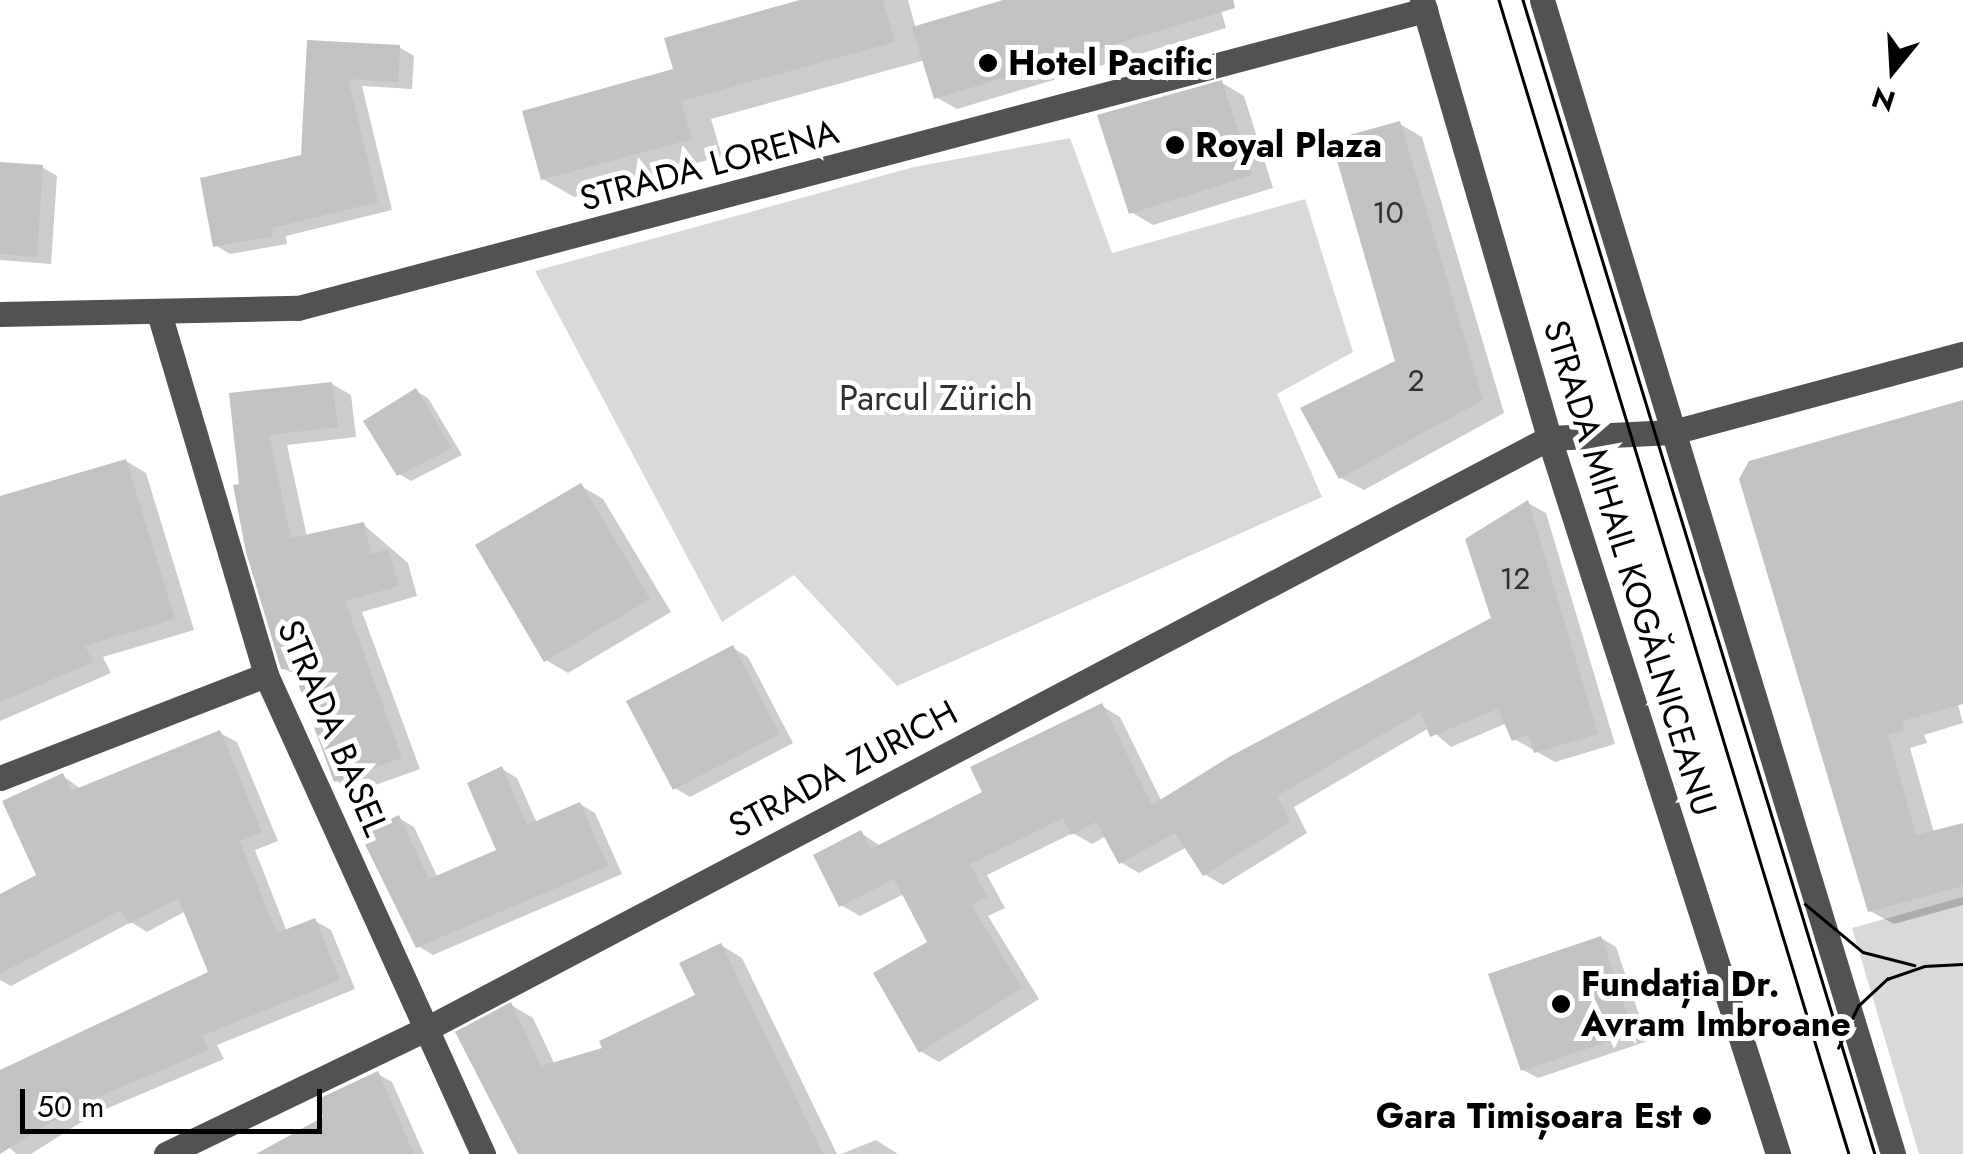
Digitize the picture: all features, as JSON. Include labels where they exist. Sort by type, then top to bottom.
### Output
[{"type":"street","points":[[1542,0],[1893,1154]]},
{"type":"street","name":"STRADA LORENA","points":[[0,314],[298,308],[1423,5]]},
{"type":"street","name":"STRADA MIHAIL KOGĂLNICEANU","points":[[1423,5],[1549,438],[1778,1154]]},
{"type":"street","name":"STRADA BASEL","points":[[159,312],[266,675],[484,1154]]},
{"type":"street","points":[[1549,438],[1673,432],[1963,354]]},
{"type":"street","name":"STRADA ZURICH","points":[[166,1154],[426,1030],[1549,438]]},
{"type":"street","points":[[0,778],[266,675]]},
{"type":"green space","name":"Parcul Zürich","points":[[1070,138],[1112,253],[1305,199],[1353,352],[1277,394],[1322,497],[897,686],[794,575],[722,622],[535,271],[914,167]]},
{"type":"green space","points":[[1963,897],[1963,1154],[1919,1154],[1852,928]]},
{"type":"building","points":[[800,0],[883,0],[895,42],[681,101],[692,139],[541,180],[522,111],[673,69],[664,38]]},
{"type":"building","name":"Hotel Pacific","points":[[1003,0],[1233,0],[1235,8],[934,99],[912,27]]},
{"type":"building","points":[[307,40],[400,45],[398,82],[348,79],[378,202],[272,228],[273,236],[213,247],[200,178],[301,155]]},
{"type":"building","name":"Royal Plaza","points":[[1222,80],[1252,175],[1129,214],[1097,115]]},
{"type":"building","points":[[1400,121],[1483,400],[1339,479],[1300,408],[1395,361],[1331,140]]},
{"type":"building","points":[[0,162],[43,165],[37,257],[0,254]]},
{"type":"building","points":[[332,382],[338,427],[269,435],[291,538],[364,522],[371,554],[388,549],[399,586],[345,601],[402,758],[334,782],[293,670],[281,669],[246,552],[233,485],[239,484],[229,393]]},
{"type":"building","points":[[416,388],[452,448],[397,476],[363,421]]},
{"type":"building","points":[[1963,400],[1963,704],[1902,721],[1904,730],[1888,735],[1916,835],[1963,823],[1963,886],[1868,912],[1739,479],[1749,461]]},
{"type":"building","points":[[126,459],[175,619],[85,646],[93,662],[0,702],[0,496]]},
{"type":"building","points":[[581,483],[650,599],[544,662],[475,545]]},
{"type":"building","points":[[1528,500],[1598,734],[1534,753],[1528,735],[1512,741],[1498,709],[1430,737],[1421,712],[1277,796],[1290,822],[1203,876],[1175,833],[1119,864],[1096,822],[1071,835],[1063,818],[970,864],[987,897],[971,905],[1022,988],[919,1053],[873,973],[927,942],[894,879],[839,907],[813,855],[861,830],[871,849],[982,792],[970,767],[1102,703],[1152,805],[1229,757],[1491,618],[1465,539]]},
{"type":"building","points":[[733,645],[780,734],[673,790],[626,701]]},
{"type":"building","points":[[220,730],[262,832],[240,841],[277,933],[315,918],[340,980],[202,1036],[209,1050],[77,1106],[0,1154],[0,1070],[208,972],[178,898],[129,924],[121,910],[0,974],[0,894],[36,875],[2,801],[63,773],[71,791]]},
{"type":"building","points":[[502,766],[527,825],[580,802],[608,866],[416,948],[360,834],[399,815],[429,879],[496,850],[467,783]]},
{"type":"building","name":"Fundația Dr. Avram Imbroane","points":[[1601,936],[1634,1033],[1521,1071],[1488,974]]},
{"type":"building","points":[[721,943],[823,1154],[518,1154],[455,1032],[511,1002],[541,1066],[602,1048],[599,1041],[695,995],[679,963]]},
{"type":"building","points":[[378,1071],[414,1154],[256,1154],[323,1117],[316,1100]]},
{"type":"tram line","points":[[1499,0],[1849,1154]]},
{"type":"tram line","points":[[1523,0],[1875,1154]]},
{"type":"tram line","points":[[1805,904],[1863,952],[1914,965]]},
{"type":"tram line","points":[[1838,1048],[1858,1006],[1887,979],[1924,966],[1963,964]]},
{"type":"place","name":"Hotel Pacific","points":[[988,63]]},
{"type":"place","name":"Royal Plaza","points":[[1175,145]]},
{"type":"place","name":"Fundația Dr. Avram Imbroane","points":[[1561,1004]]},
{"type":"place","name":"Gara Timișoara Est","points":[[1702,1116]]}]
